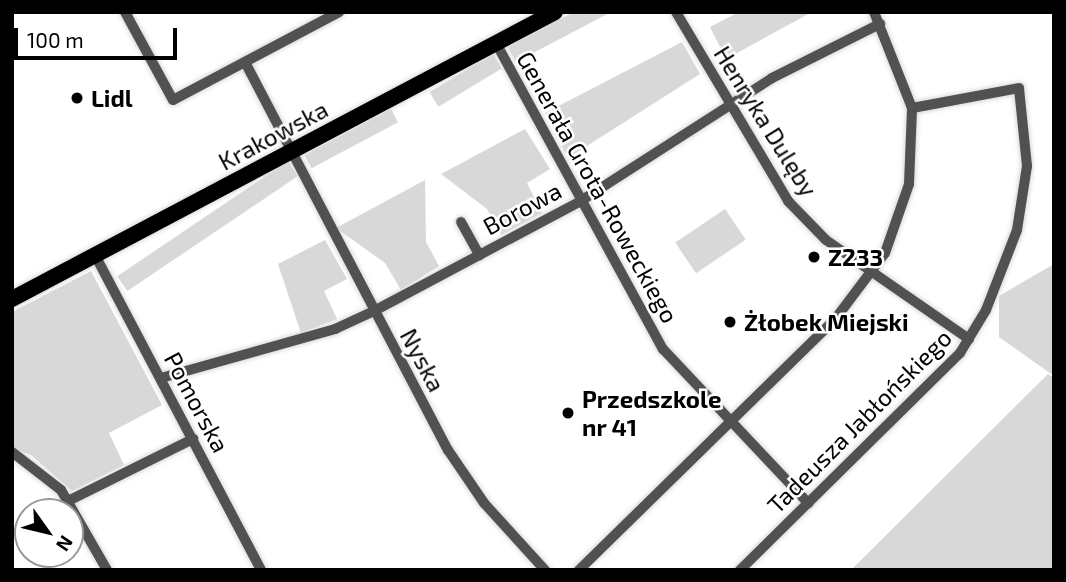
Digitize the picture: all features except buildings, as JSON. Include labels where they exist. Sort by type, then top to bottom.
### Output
[{"type":"main road","name":"Krakowska","points":[[12,299],[555,12]]},
{"type":"street","points":[[125,12],[173,100],[339,12]]},
{"type":"street","name":"Henryka Dulęby","points":[[676,12],[727,105],[788,201],[873,274],[970,339]]},
{"type":"street","points":[[579,570],[728,423],[873,274],[909,184],[912,108],[874,12]]},
{"type":"street","name":"Borowa","points":[[161,378],[335,329],[374,311],[579,202],[727,105],[880,24]]},
{"type":"street","name":"Generała Grota-Roweckiego","points":[[496,43],[579,202],[663,349],[728,423],[808,503]]},
{"type":"street","name":"Nyska","points":[[245,62],[374,311],[459,467],[545,570]]},
{"type":"street","name":"Tadeusza Jabłońskiego","points":[[740,570],[970,339],[1024,209],[1027,152],[1018,88],[912,108]]},
{"type":"street","points":[[461,222],[480,255]]},
{"type":"street","name":"Pomorska","points":[[95,255],[260,570]]},
{"type":"street","points":[[74,498],[193,439]]},
{"type":"street","points":[[12,452],[37,466],[65,498]]},
{"type":"street","points":[[84,529],[107,570]]},
{"type":"shaded area","points":[[574,12],[611,12],[516,62],[507,46]]},
{"type":"shaded area","points":[[739,12],[812,12],[726,59],[710,27]]},
{"type":"shaded area","points":[[682,42],[700,74],[568,158],[545,113]]},
{"type":"shaded area","points":[[493,54],[502,69],[438,107],[430,92]]},
{"type":"shaded area","points":[[391,109],[398,122],[312,168],[304,155]]},
{"type":"shaded area","points":[[525,129],[550,169],[527,183],[542,213],[501,235],[487,209],[441,174]]},
{"type":"shaded area","points":[[288,161],[298,176],[127,291],[117,276]]},
{"type":"shaded area","points":[[425,180],[426,242],[439,266],[401,290],[385,263],[336,228]]},
{"type":"shaded area","points":[[725,209],[746,240],[696,273],[675,243]]},
{"type":"shaded area","points":[[325,240],[347,279],[324,291],[337,319],[301,333],[278,264]]},
{"type":"shaded area","points":[[1054,264],[1054,376],[999,337],[999,296]]},
{"type":"shaded area","points":[[91,271],[162,405],[109,433],[124,465],[72,491],[31,455],[12,448],[12,312]]},
{"type":"shaded area","points":[[1048,374],[1054,378],[1054,570],[851,570]]},
{"type":"place","name":"Lidl","points":[[77,98]]},
{"type":"place","name":"Z233","points":[[814,257]]},
{"type":"place","name":"Żłobek Miejski","points":[[730,322]]},
{"type":"place","name":"Przedszkole nr 41","points":[[568,413]]}]
